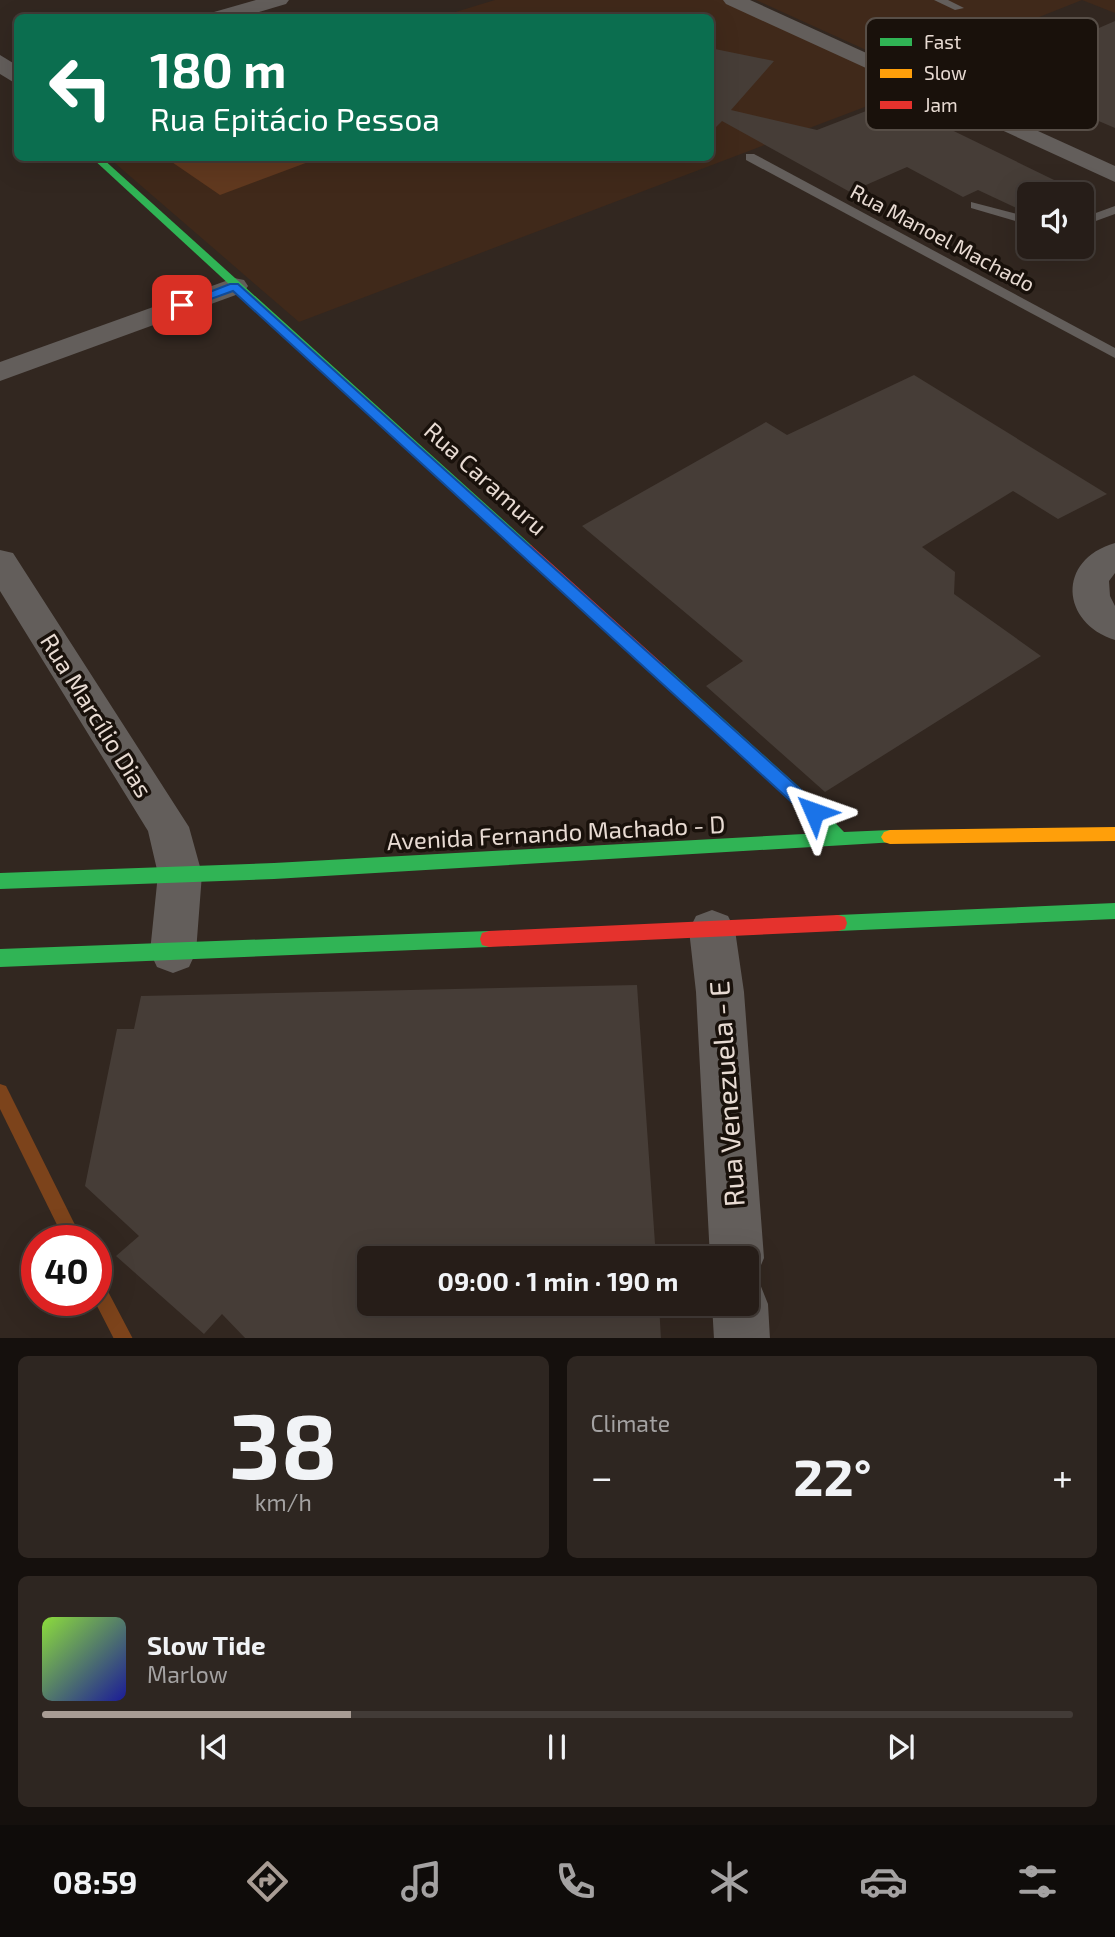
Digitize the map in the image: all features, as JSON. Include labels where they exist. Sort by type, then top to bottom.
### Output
[{"type":"main road","name":"Rua Caramuru","points":[[100,161],[234,286],[793,793],[838,838]]},
{"type":"main road","name":"Avenida Fernando Machado - D","points":[[0,881],[180,874],[838,838],[1115,834]]},
{"type":"main road","points":[[0,958],[1115,911]]},
{"type":"street","points":[[234,10],[279,0]]},
{"type":"street","points":[[733,0],[866,61]]},
{"type":"street","points":[[1017,130],[1115,175]]},
{"type":"street","points":[[0,372],[234,286]]},
{"type":"street","name":"Rua Marcílio Dias","points":[[0,562],[168,827],[180,874],[173,952]]},
{"type":"street","points":[[1103,563],[1088,593],[1101,617],[1115,626]]},
{"type":"street","name":"Rua Venezuela - E","points":[[712,930],[720,992],[736,1246]]},
{"type":"street","points":[[741,1316],[742,1338]]},
{"type":"lane","points":[[939,0],[959,8]]},
{"type":"lane","name":"Rua Manoel Machado","points":[[750,157],[1115,354]]},
{"type":"lane","points":[[976,205],[1017,217]]},
{"type":"lane","points":[[1094,218],[1115,210]]},
{"type":"shaded area","points":[[495,0],[728,0],[866,62],[866,107],[299,322],[112,161],[714,161],[714,14],[449,14]]},
{"type":"shaded area","points":[[756,0],[1082,0],[1037,18],[866,18],[866,50]]},
{"type":"shaded area","points":[[1082,0],[1115,0],[1115,13]]},
{"type":"shaded area","points":[[170,161],[311,161],[220,195]]},
{"type":"building","points":[[1115,21],[1115,128],[1098,121],[1098,28]]},
{"type":"building","points":[[714,49],[774,61],[731,110],[817,130],[866,111],[866,130],[952,130],[1058,182],[1017,182],[1017,208],[978,190],[963,197],[907,167],[850,192],[722,121],[714,129]]},
{"type":"building","points":[[914,375],[1107,494],[1058,519],[1013,491],[922,547],[955,572],[954,594],[1041,656],[825,792],[706,686],[743,661],[582,526],[766,422],[787,435]]},
{"type":"building","points":[[637,985],[655,1246],[357,1246],[357,1316],[660,1316],[661,1338],[245,1338],[222,1314],[204,1334],[116,1256],[139,1236],[85,1186],[117,1029],[134,1029],[141,996]]},
{"type":"waterway","points":[[0,1092],[66,1225]]},
{"type":"waterway","points":[[112,1316],[123,1338]]},
{"type":"traffic: fast","points":[[100,161],[526,549]]},
{"type":"traffic: fast","points":[[658,669],[804,802],[838,838]]},
{"type":"traffic: fast","points":[[0,881],[274,871],[890,837]]},
{"type":"traffic: fast","points":[[838,923],[1115,911]]},
{"type":"traffic: fast","points":[[0,958],[489,939]]},
{"type":"traffic: slow","points":[[890,837],[1115,834]]},
{"type":"traffic: jam","points":[[526,549],[658,669]]},
{"type":"traffic: jam","points":[[489,939],[838,923]]},
{"type":"route","points":[[182,305],[234,286],[814,812]]}]
